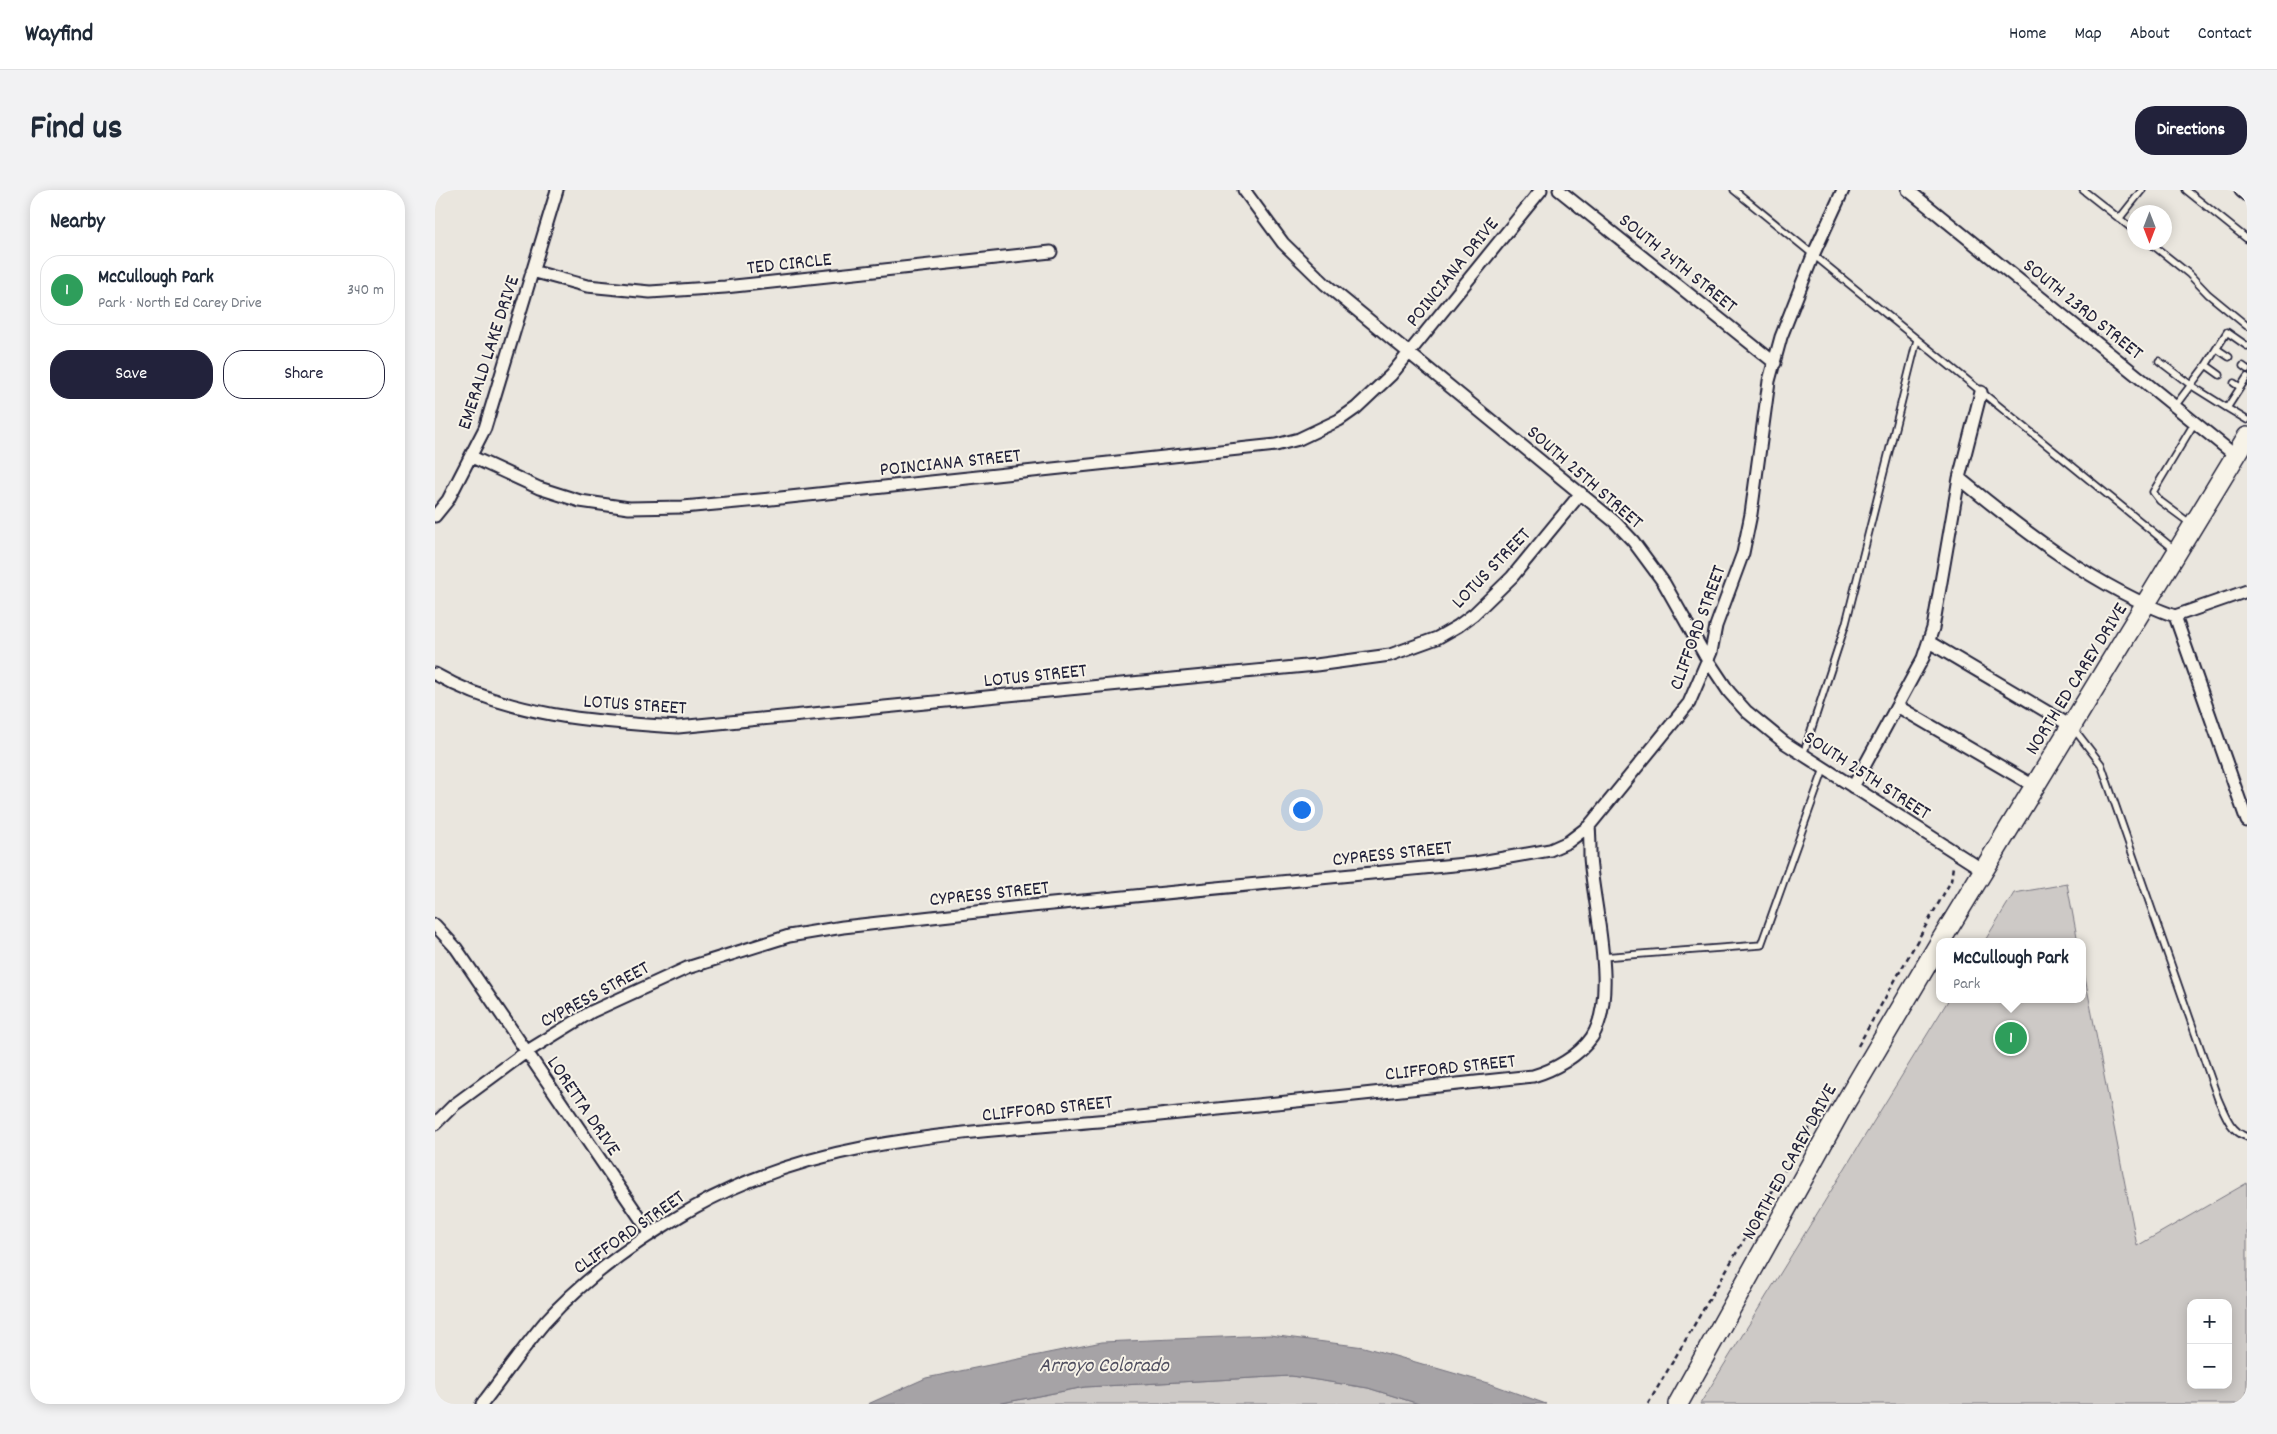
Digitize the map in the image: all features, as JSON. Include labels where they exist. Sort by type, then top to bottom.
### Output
[{"type":"main road","name":"NORTH ED CAREY DRIVE","points":[[1942,938],[2247,437]]},
{"type":"main road","name":"NORTH ED CAREY DRIVE","points":[[1678,1404],[1841,1110],[1936,949]]},
{"type":"street","name":"EMERALD LAKE DRIVE","points":[[435,516],[448,500],[472,457],[485,428],[557,190]]},
{"type":"street","name":"SOUTH 25TH STREET","points":[[1243,190],[1264,220],[1303,265],[1615,522],[1649,561],[1664,583],[1707,659],[1729,692],[1746,711],[1785,744],[1983,870]]},
{"type":"street","name":"POINCIANA DRIVE","points":[[1410,353],[1541,190]]},
{"type":"street","name":"SOUTH 24TH STREET","points":[[1559,190],[1775,363]]},
{"type":"street","name":"CLIFFORD STREET","points":[[481,1404],[545,1322],[570,1297],[615,1259],[697,1206],[792,1164],[845,1150],[953,1136],[1533,1076],[1550,1071],[1565,1062],[1591,1038],[1599,1021],[1602,1004],[1602,957],[1590,857],[1589,826],[1689,704],[1707,659],[1716,626],[1743,553],[1751,514],[1769,381],[1781,337],[1814,253],[1843,190]]},
{"type":"street","name":"SOUTH 23RD STREET","points":[[1908,190],[2236,456]]},
{"type":"street","points":[[2243,190],[2247,193]]},
{"type":"street","name":"TED CIRCLE","points":[[532,272],[587,286],[650,292],[801,280],[1051,252]]},
{"type":"street","name":"POINCIANA STREET","points":[[472,457],[539,488],[580,501],[629,508],[683,507],[771,499],[1276,445],[1299,439],[1345,416],[1391,375],[1410,353]]},
{"type":"street","points":[[1853,787],[1923,658],[1929,642],[1959,478],[1981,392]]},
{"type":"street","points":[[1959,478],[2033,535],[2110,587],[2146,605],[2175,616],[2247,591]]},
{"type":"street","name":"LOTUS STREET","points":[[435,674],[478,694],[537,711],[596,722],[677,727],[1316,665],[1390,655],[1437,638],[1459,626],[1474,614],[1512,577],[1581,493]]},
{"type":"street","points":[[2175,616],[2247,821]]},
{"type":"street","points":[[1929,642],[2071,726]]},
{"type":"street","points":[[1897,706],[2035,786]]},
{"type":"street","name":"CYPRESS STREET","points":[[435,1124],[454,1105],[526,1052],[591,1012],[687,968],[789,936],[843,927],[1021,907],[1475,863],[1550,850],[1568,842],[1589,826]]},
{"type":"street","name":"LORETTA DRIVE","points":[[435,925],[456,948],[651,1234]]},
{"type":"lane","points":[[1735,190],[2178,552]]},
{"type":"lane","points":[[2119,219],[2142,190]]},
{"type":"lane","points":[[2186,190],[2247,239]]},
{"type":"lane","points":[[2085,191],[2127,225]]},
{"type":"lane","points":[[2159,250],[2247,326]]},
{"type":"lane","points":[[2175,406],[2192,386],[2227,332],[2245,345],[2247,337]]},
{"type":"lane","points":[[1803,755],[1846,623],[1917,340]]},
{"type":"lane","points":[[2217,349],[2229,357]]},
{"type":"lane","points":[[2159,361],[2192,386],[2247,420]]},
{"type":"lane","points":[[2206,366],[2220,375]]},
{"type":"lane","points":[[2227,408],[2247,377]]},
{"type":"lane","points":[[2234,383],[2240,387]]},
{"type":"lane","points":[[2194,526],[2160,501],[2153,492],[2195,422]]},
{"type":"lane","points":[[2071,726],[2101,764],[2218,1099],[2230,1124],[2240,1134],[2247,1136]]},
{"type":"lane","points":[[1602,957],[1761,945],[1824,769]]},
{"type":"path","points":[[1854,1052],[1951,881],[1955,852]]},
{"type":"path","points":[[1648,1404],[1819,1112]]},
{"type":"shaded area","points":[[2067,884],[2077,938],[1986,938],[2014,893]]},
{"type":"shaded area","points":[[2086,983],[2137,1246],[2247,1183],[2247,1404],[1700,1404],[1947,1003],[2086,1003]]},
{"type":"shaded area","points":[[1291,1376],[1368,1388],[1419,1404],[997,1404],[1085,1387]]},
{"type":"water","name":"Arroyo Colorado","points":[[1270,1335],[1364,1347],[1491,1384],[1546,1404],[1419,1404],[1368,1388],[1291,1376],[1085,1387],[997,1404],[868,1404],[926,1378],[1102,1342]]},
{"type":"place","name":"McCullough Park","points":[[2011,1038]]}]
